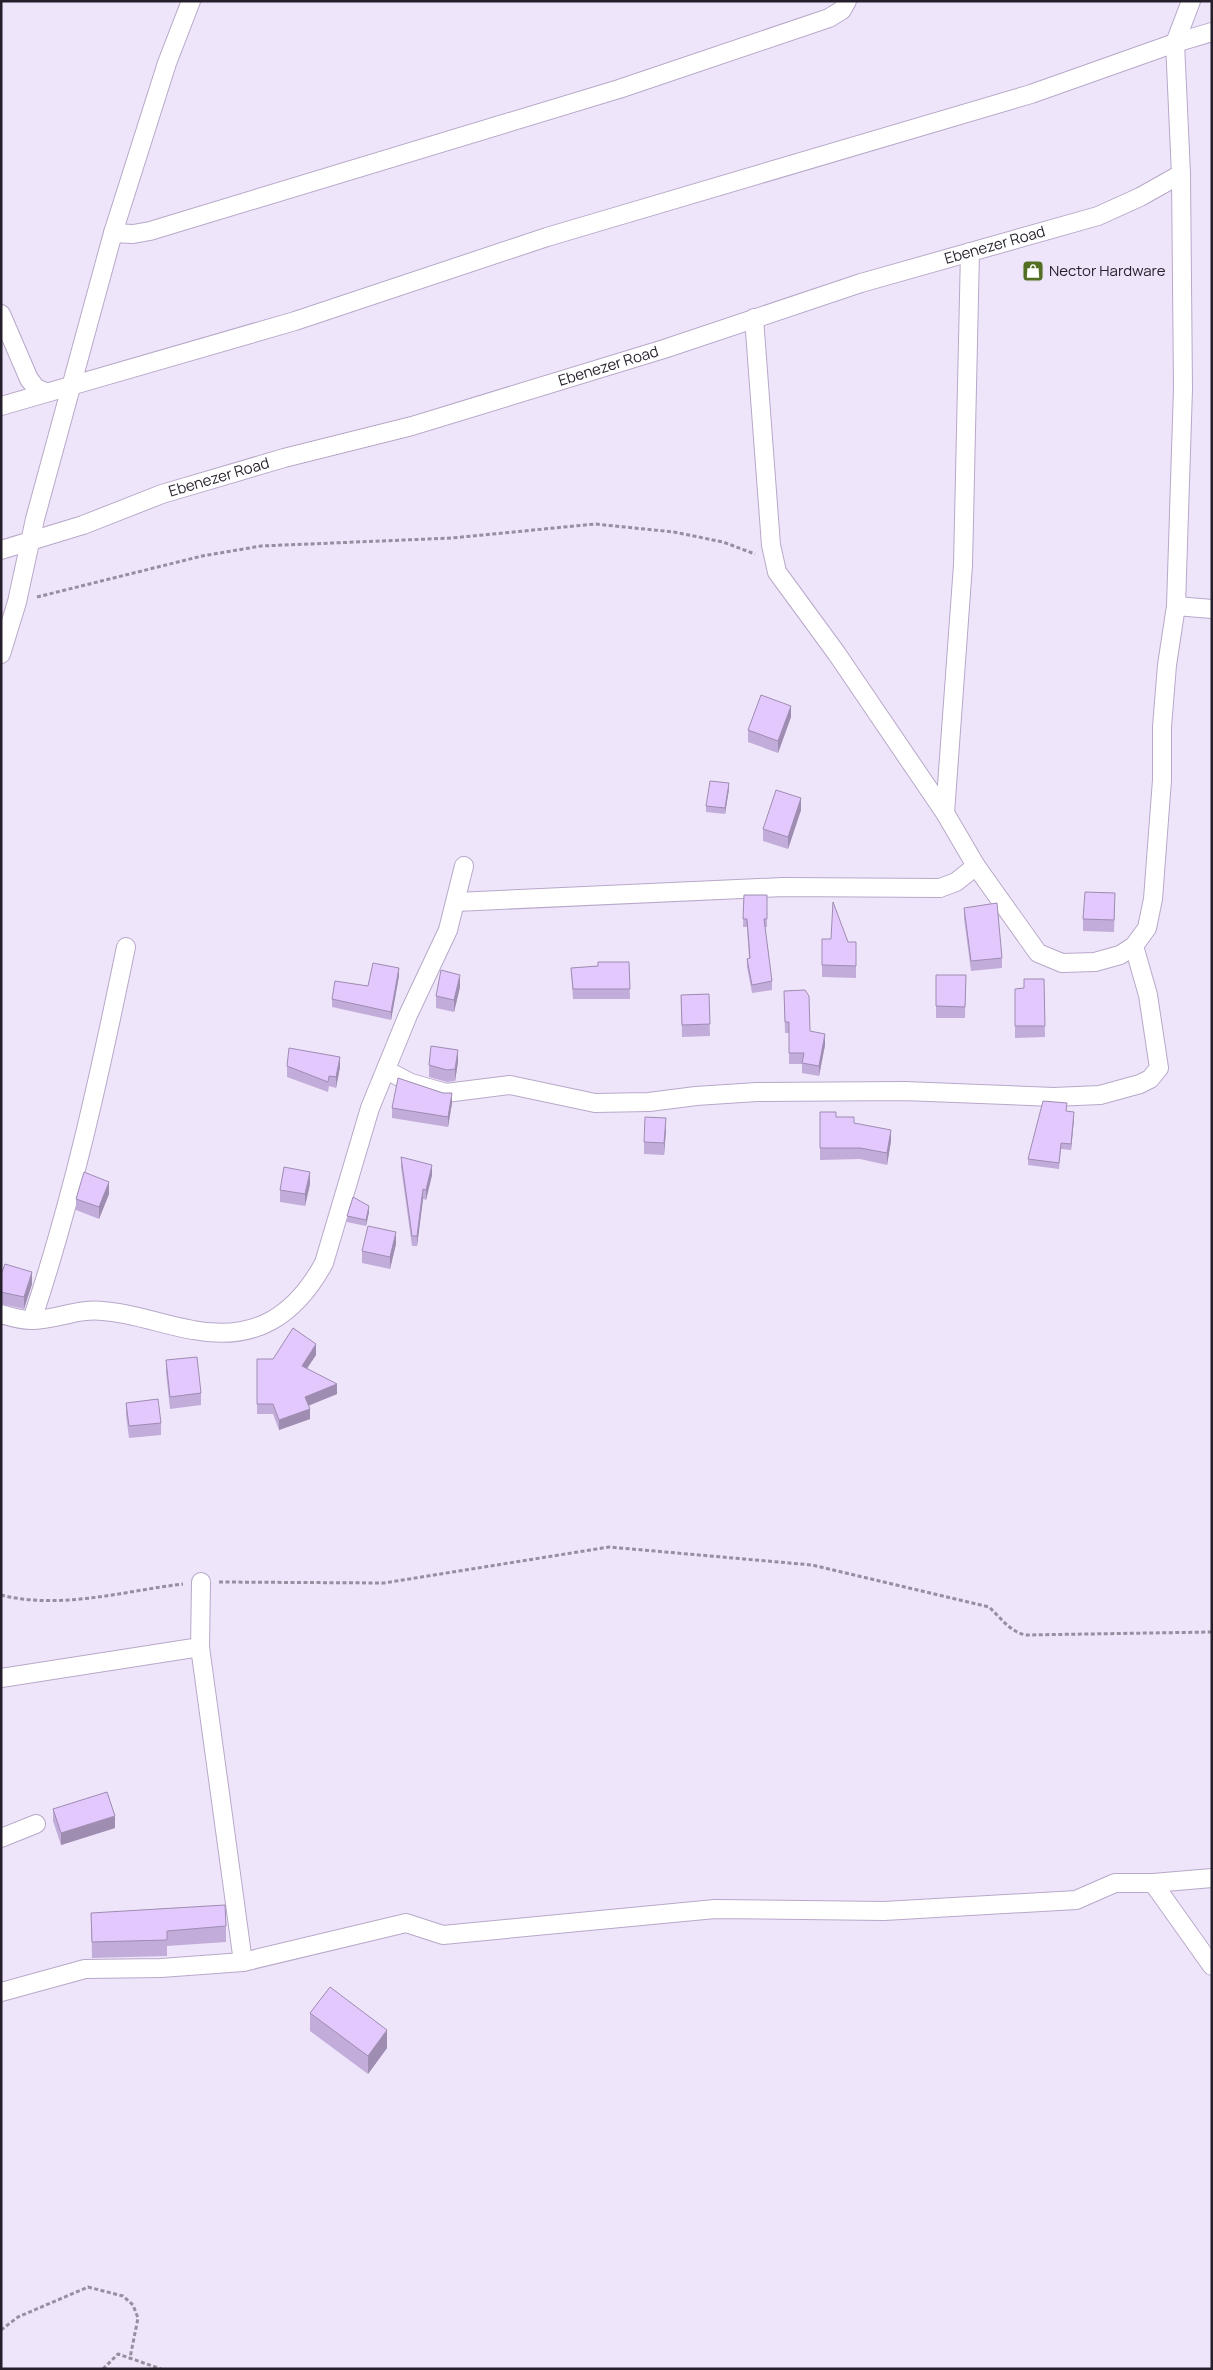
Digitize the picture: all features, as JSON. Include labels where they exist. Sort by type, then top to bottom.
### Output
[{"type":"street","points":[[1,654],[17,602],[35,519],[113,233],[167,63],[191,1]]},
{"type":"street","points":[[113,233],[133,234],[150,231],[619,89],[829,18],[842,10],[846,1]]},
{"type":"street","points":[[754,318],[773,561],[787,587],[837,654],[945,814],[976,866],[1038,953],[1062,963],[1095,962],[1120,955],[1134,946],[1147,928],[1153,898],[1162,780],[1162,727],[1167,665],[1176,606],[1183,389],[1181,174],[1175,43],[1191,1]]},
{"type":"street","points":[[1,406],[44,392],[72,386],[295,321],[547,237],[1030,94],[1175,43],[1212,32]]},
{"type":"street","name":"Ebenezer Road","points":[[1,550],[31,542],[162,494],[284,458],[412,426],[664,349],[754,318],[970,252],[1098,216],[1140,198],[1181,174]]},
{"type":"street","points":[[945,814],[963,565],[970,252]]},
{"type":"street","points":[[1,314],[29,378],[36,388],[44,392]]},
{"type":"street","points":[[1176,606],[1212,609]]},
{"type":"street","points":[[1,1314],[32,1320],[84,1310],[104,1311],[194,1331],[217,1332],[250,1330],[272,1322],[296,1302],[313,1282],[324,1263],[370,1108],[408,1015],[448,930],[464,866]]},
{"type":"street","points":[[456,902],[783,887],[940,888],[956,882],[976,866]]},
{"type":"street","points":[[386,1070],[411,1083],[446,1093],[510,1085],[595,1103],[649,1102],[696,1096],[756,1092],[904,1091],[1054,1097],[1100,1095],[1140,1084],[1150,1079],[1159,1068],[1148,995],[1134,946]]},
{"type":"street","points":[[32,1320],[56,1248],[74,1180],[94,1100],[126,947]]},
{"type":"street","points":[[201,1582],[200,1647],[243,1962]]},
{"type":"street","points":[[1,1678],[200,1647]]},
{"type":"street","points":[[2,1834],[36,1824]]},
{"type":"street","points":[[1,1992],[85,1969],[161,1968],[243,1962],[406,1923],[444,1935],[715,1909],[884,1911],[1076,1900],[1115,1883],[1153,1883],[1212,1878]]},
{"type":"street","points":[[1153,1883],[1212,1966]]},
{"type":"path","points":[[17,602],[202,556],[261,546],[452,538],[595,524],[674,532],[723,542],[773,561]]},
{"type":"path","points":[[1,1595],[20,1600],[60,1602],[201,1582],[384,1583],[609,1547],[812,1565],[989,1607],[1009,1628],[1018,1634],[1212,1632]]},
{"type":"path","points":[[1,2330],[18,2317],[88,2287],[123,2296],[133,2305],[138,2318],[130,2358]]},
{"type":"path","points":[[104,2369],[118,2354],[161,2369]]},
{"type":"building","points":[[761,695],[791,706],[778,741],[748,730]]},
{"type":"building","points":[[710,781],[729,783],[725,808],[706,806]]},
{"type":"building","points":[[776,790],[801,798],[788,837],[763,829]]},
{"type":"building","points":[[1085,892],[1115,893],[1114,920],[1083,919]]},
{"type":"building","points":[[744,895],[767,895],[767,919],[764,919],[772,981],[752,985],[747,959],[750,958],[747,919],[743,919]]},
{"type":"building","points":[[833,902],[848,942],[856,942],[856,966],[822,965],[822,939],[831,939]]},
{"type":"building","points":[[997,903],[1002,958],[971,961],[964,908]]},
{"type":"building","points":[[598,962],[629,962],[630,989],[573,989],[571,968],[598,966]]},
{"type":"building","points":[[373,963],[399,968],[391,1012],[332,999],[335,981],[368,986]]},
{"type":"building","points":[[441,970],[460,975],[454,1000],[436,996]]},
{"type":"building","points":[[936,975],[966,975],[965,1007],[936,1006]]},
{"type":"building","points":[[1024,979],[1044,979],[1045,1026],[1015,1026],[1015,989],[1024,988]]},
{"type":"building","points":[[805,990],[809,996],[810,1031],[825,1034],[819,1066],[802,1063],[804,1053],[789,1053],[789,1022],[785,1022],[784,991]]},
{"type":"building","points":[[709,994],[710,1024],[682,1025],[681,995]]},
{"type":"building","points":[[431,1046],[458,1050],[455,1069],[447,1070],[429,1065]]},
{"type":"building","points":[[289,1048],[340,1057],[336,1077],[329,1076],[328,1082],[287,1066]]},
{"type":"building","points":[[398,1078],[443,1093],[452,1093],[448,1117],[392,1108]]},
{"type":"building","points":[[1043,1101],[1067,1103],[1066,1111],[1074,1112],[1071,1144],[1061,1143],[1059,1163],[1028,1159]]},
{"type":"building","points":[[820,1112],[836,1112],[836,1117],[854,1117],[854,1123],[891,1130],[887,1153],[860,1148],[820,1148]]},
{"type":"building","points":[[645,1117],[666,1118],[664,1143],[644,1142]]},
{"type":"building","points":[[401,1157],[432,1165],[426,1190],[423,1189],[417,1236],[412,1236]]},
{"type":"building","points":[[284,1167],[310,1172],[305,1194],[280,1190]]},
{"type":"building","points":[[84,1172],[109,1182],[99,1207],[76,1199]]},
{"type":"building","points":[[353,1197],[369,1206],[366,1220],[347,1216]]},
{"type":"building","points":[[368,1226],[396,1232],[390,1257],[362,1251]]},
{"type":"building","points":[[5,1264],[32,1272],[24,1297],[1,1292],[1,1275]]},
{"type":"building","points":[[293,1328],[316,1344],[302,1366],[337,1384],[305,1397],[310,1409],[279,1420],[273,1404],[257,1404],[257,1359],[273,1359]]},
{"type":"building","points":[[197,1357],[201,1393],[170,1397],[166,1360]]},
{"type":"building","points":[[158,1399],[161,1423],[129,1426],[126,1403]]},
{"type":"building","points":[[107,1792],[115,1816],[61,1833],[53,1809]]},
{"type":"building","points":[[225,1905],[226,1926],[167,1931],[167,1940],[92,1942],[91,1913]]},
{"type":"building","points":[[330,1987],[387,2030],[368,2056],[310,2013]]},
{"type":"place","name":"Nector Hardware","points":[[1033,271]]}]
